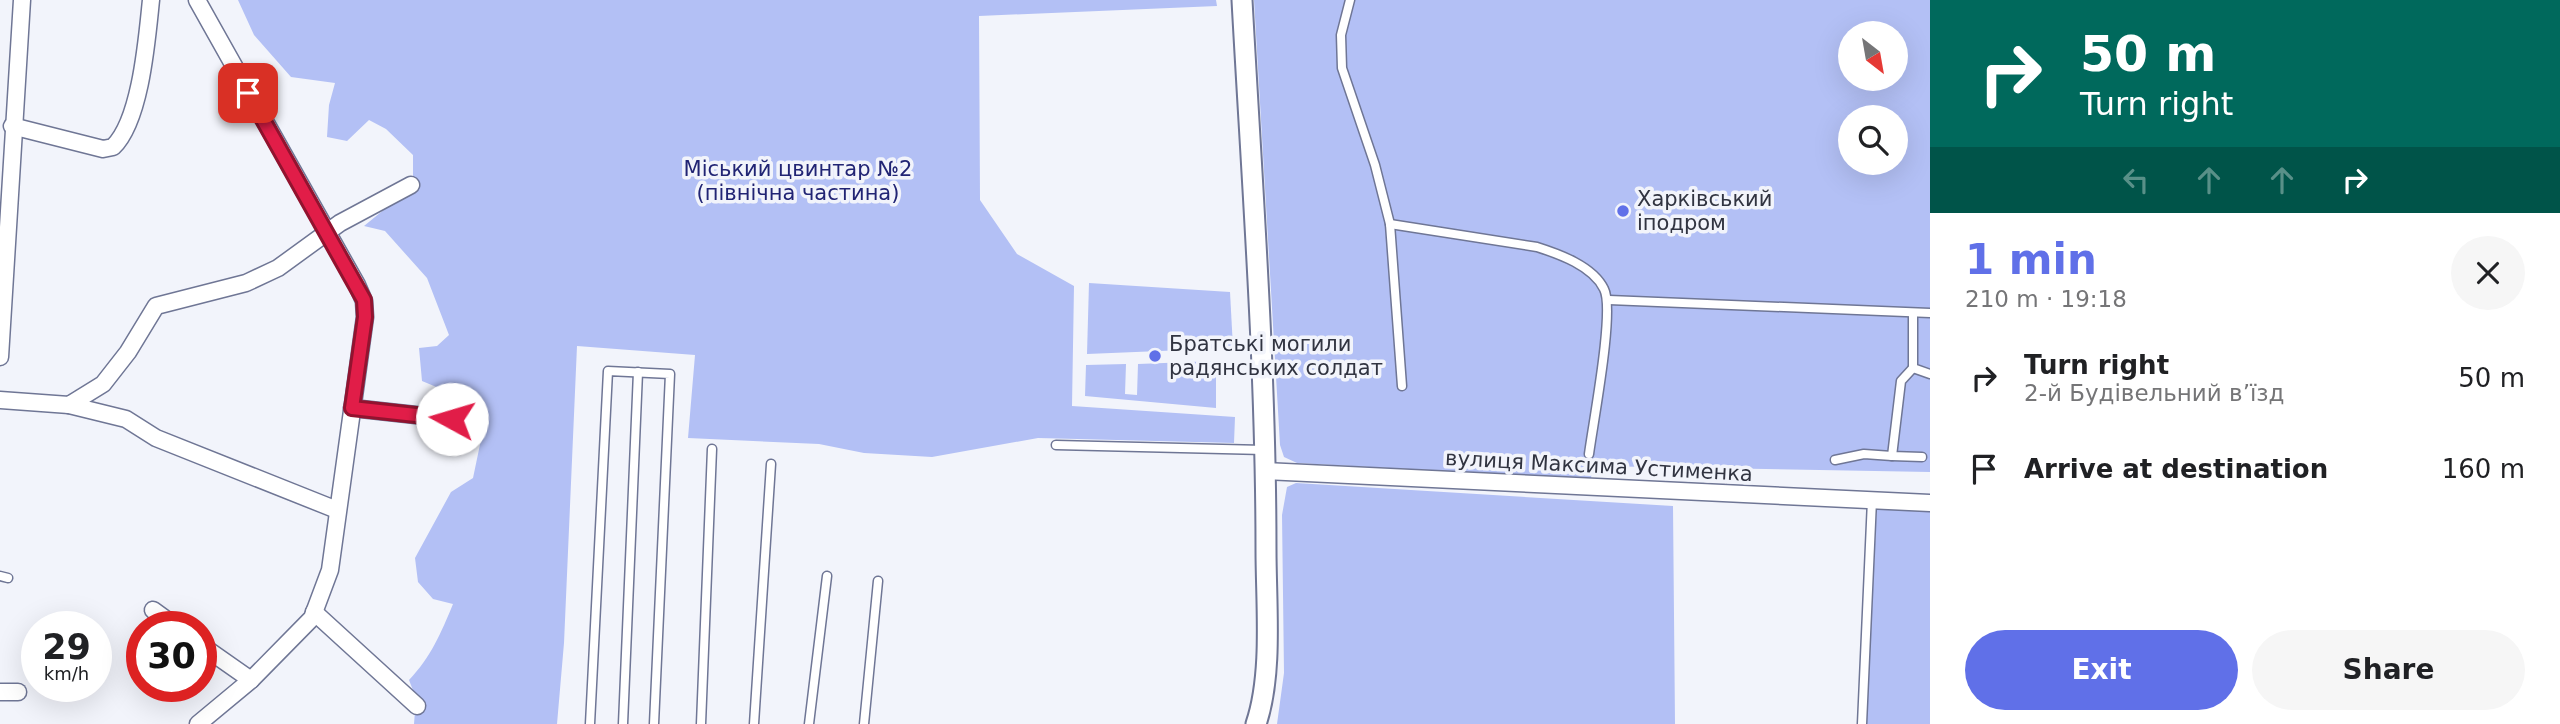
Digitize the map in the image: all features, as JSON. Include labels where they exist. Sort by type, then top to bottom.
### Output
[{"type":"street","points":[[0,357],[12,126],[22,0]]},
{"type":"street","points":[[12,126],[103,149],[113,147],[128,121],[140,82],[151,0]]},
{"type":"street","points":[[197,0],[364,300],[365,317],[330,570],[312,618],[251,680],[198,724]]},
{"type":"street","points":[[1242,0],[1266,471],[1266,646],[1261,709],[1256,724]]},
{"type":"street","points":[[69,405],[103,384],[128,352],[156,306],[246,283],[278,268],[326,234],[411,185]]},
{"type":"street","points":[[0,400],[69,405],[126,419],[156,438],[337,510]]},
{"type":"street","points":[[352,408],[452,419]]},
{"type":"street","name":"вулиця Максима Устименка","points":[[1266,471],[1930,503]]},
{"type":"street","points":[[314,612],[417,706]]},
{"type":"street","points":[[217,656],[251,680]]},
{"type":"street","points":[[0,692],[18,692]]},
{"type":"lane","points":[[1350,0],[1341,35],[1342,68],[1375,165],[1390,224],[1402,386]]},
{"type":"lane","points":[[1390,224],[1537,247],[1559,254],[1596,277],[1609,300],[1588,454]]},
{"type":"lane","points":[[1609,300],[1930,313]]},
{"type":"lane","points":[[1892,456],[1901,381],[1913,368],[1913,313]]},
{"type":"lane","points":[[1913,368],[1930,374]]},
{"type":"lane","points":[[590,724],[608,371],[670,374],[654,724]]},
{"type":"lane","points":[[623,724],[638,372]]},
{"type":"lane","points":[[1056,445],[1264,450]]},
{"type":"lane","points":[[701,724],[712,449]]},
{"type":"lane","points":[[1835,460],[1864,454],[1922,457]]},
{"type":"lane","points":[[754,724],[771,464]]},
{"type":"lane","points":[[1862,724],[1872,500]]},
{"type":"lane","points":[[809,724],[827,576]]},
{"type":"lane","points":[[864,724],[878,581]]},
{"type":"green space","name":"Міський цвинтар №2 (північна частина)","points":[[238,0],[1216,0],[1217,6],[979,16],[980,200],[1017,254],[1074,286],[1072,406],[1235,417],[1234,443],[1038,438],[932,457],[864,453],[819,444],[688,438],[695,355],[577,346],[564,643],[557,724],[414,724],[416,698],[409,680],[440,635],[453,604],[433,599],[418,582],[415,558],[451,492],[473,478],[487,411],[475,393],[446,391],[422,381],[419,348],[437,346],[449,335],[427,278],[385,231],[364,226],[386,208],[413,178],[413,155],[386,129],[369,120],[347,141],[327,137],[329,105],[335,83],[291,77],[254,35]]},
{"type":"green space","name":"Харківський іподром","points":[[1254,0],[1930,0],[1930,472],[1592,466],[1591,479],[1297,463],[1284,457],[1280,445]]},
{"type":"green space","points":[[1089,283],[1230,292],[1233,348],[1087,354]]},
{"type":"green space","points":[[1216,361],[1216,408],[1085,396],[1086,365],[1126,364],[1125,394],[1137,395],[1138,364]]},
{"type":"green space","points":[[1296,483],[1673,506],[1675,724],[1277,724],[1284,673],[1282,515],[1287,487]]},
{"type":"green space","points":[[1877,503],[1930,506],[1930,724],[1866,724]]},
{"type":"place","name":"Харківський іподром","points":[[1623,211]]},
{"type":"place","name":"Братські могили радянських солдат","points":[[1155,356]]},
{"type":"route","points":[[248,93],[364,300],[365,317],[352,408],[452,419]]}]
